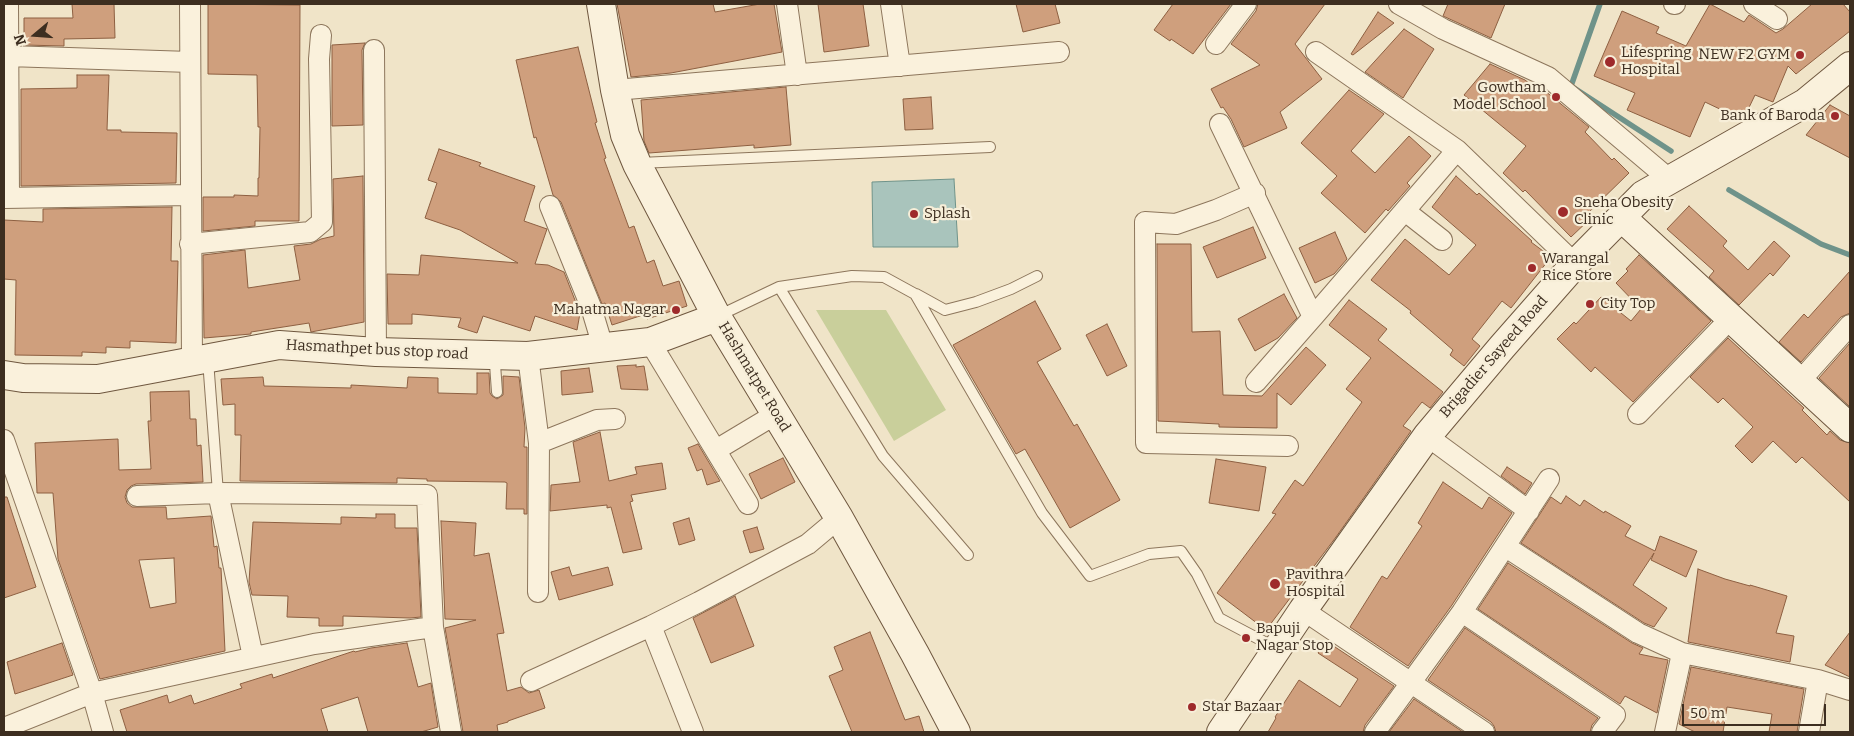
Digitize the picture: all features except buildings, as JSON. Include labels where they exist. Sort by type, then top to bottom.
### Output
[{"type":"street","points":[[8,4],[6,198],[190,194]]},
{"type":"street","points":[[190,4],[190,244],[200,360]]},
{"type":"street","name":"Hashmatpet Road","points":[[601,4],[615,90],[625,135],[637,164],[718,317],[839,518],[916,654],[956,732]]},
{"type":"street","points":[[787,4],[797,75]]},
{"type":"street","points":[[891,4],[900,66]]},
{"type":"street","points":[[1216,44],[1246,4]]},
{"type":"street","points":[[1399,4],[1443,29],[1548,77],[1669,180]]},
{"type":"street","points":[[1754,4],[1778,19]]},
{"type":"street","points":[[190,244],[310,232],[322,222],[319,59],[321,35]]},
{"type":"street","points":[[374,50],[376,352]]},
{"type":"street","points":[[615,90],[1060,52]]},
{"type":"street","points":[[1316,52],[1457,150],[1575,264]]},
{"type":"street","points":[[8,56],[190,62]]},
{"type":"street","name":"Brigadier Sayeed Road","points":[[1221,732],[1303,610],[1427,436],[1575,264],[1642,195],[1805,103],[1850,66]]},
{"type":"street","points":[[1220,124],[1314,317]]},
{"type":"street","points":[[1256,382],[1457,150]]},
{"type":"street","points":[[1254,193],[1216,210],[1176,224],[1145,222],[1146,443],[1288,446]]},
{"type":"street","points":[[550,206],[591,307],[603,347]]},
{"type":"street","points":[[1405,210],[1442,240]]},
{"type":"street","points":[[1621,218],[1850,428]]},
{"type":"street","name":"Hasmathpet bus stop road","points":[[4,375],[23,378],[98,380],[279,345],[376,352],[528,356],[650,342],[718,317]]},
{"type":"street","points":[[1638,414],[1731,318]]},
{"type":"street","points":[[1800,381],[1850,325]]},
{"type":"street","points":[[650,342],[748,504]]},
{"type":"street","points":[[528,356],[539,444],[538,592]]},
{"type":"street","points":[[716,450],[776,414]]},
{"type":"street","points":[[539,444],[597,420],[615,419]]},
{"type":"street","points":[[1427,436],[1529,511]]},
{"type":"street","points":[[4,440],[92,693],[103,732]]},
{"type":"street","points":[[1375,732],[1462,612],[1549,480]]},
{"type":"street","points":[[218,493],[253,657]]},
{"type":"street","points":[[137,496],[218,493],[427,495],[433,627],[451,732]]},
{"type":"street","points":[[531,681],[651,626],[808,544],[839,518]]},
{"type":"street","points":[[1506,547],[1638,633],[1682,653],[1818,680],[1850,690]]},
{"type":"street","points":[[1303,610],[1484,732]]},
{"type":"street","points":[[1462,612],[1615,714],[1602,732]]},
{"type":"street","points":[[651,626],[693,732]]},
{"type":"street","points":[[4,728],[92,693],[314,644],[433,627]]},
{"type":"street","points":[[1665,732],[1682,653]]},
{"type":"street","points":[[1809,732],[1818,680]]},
{"type":"lane","points":[[637,164],[990,147]]},
{"type":"lane","points":[[718,317],[778,287],[852,276],[884,277],[945,310],[976,302],[1011,289],[1037,276]]},
{"type":"lane","points":[[778,287],[882,456],[968,555]]},
{"type":"lane","points":[[915,294],[1042,513],[1090,576],[1149,554],[1181,551],[1198,574],[1219,618],[1277,648]]},
{"type":"lane","points":[[485,355],[494,364],[497,392]]},
{"type":"lane","points":[[200,360],[218,493]]},
{"type":"green space","points":[[816,310],[886,310],[946,410],[894,441]]},
{"type":"water","name":"Splash","points":[[954,179],[958,247],[873,247],[872,182]]},
{"type":"waterway","points":[[1600,4],[1571,86],[1671,151]]},
{"type":"waterway","points":[[1729,190],[1821,244],[1850,255]]},
{"type":"place","name":"NEW F2 GYM","points":[[1800,55]]},
{"type":"place","name":"Lifespring Hospital","points":[[1610,62]]},
{"type":"place","name":"Gowtham Model School","points":[[1556,97]]},
{"type":"place","name":"Bank of Baroda","points":[[1835,116]]},
{"type":"place","name":"Sneha Obesity Clinic","points":[[1563,212]]},
{"type":"place","name":"Splash","points":[[914,214]]},
{"type":"place","name":"Warangal Rice Store","points":[[1532,268]]},
{"type":"place","name":"City Top","points":[[1590,304]]},
{"type":"place","name":"Mahatma Nagar","points":[[676,310]]},
{"type":"place","name":"Pavithra Hospital","points":[[1275,584]]},
{"type":"place","name":"Bapuji Nagar Stop","points":[[1246,638]]},
{"type":"place","name":"Star Bazaar","points":[[1192,707]]}]
